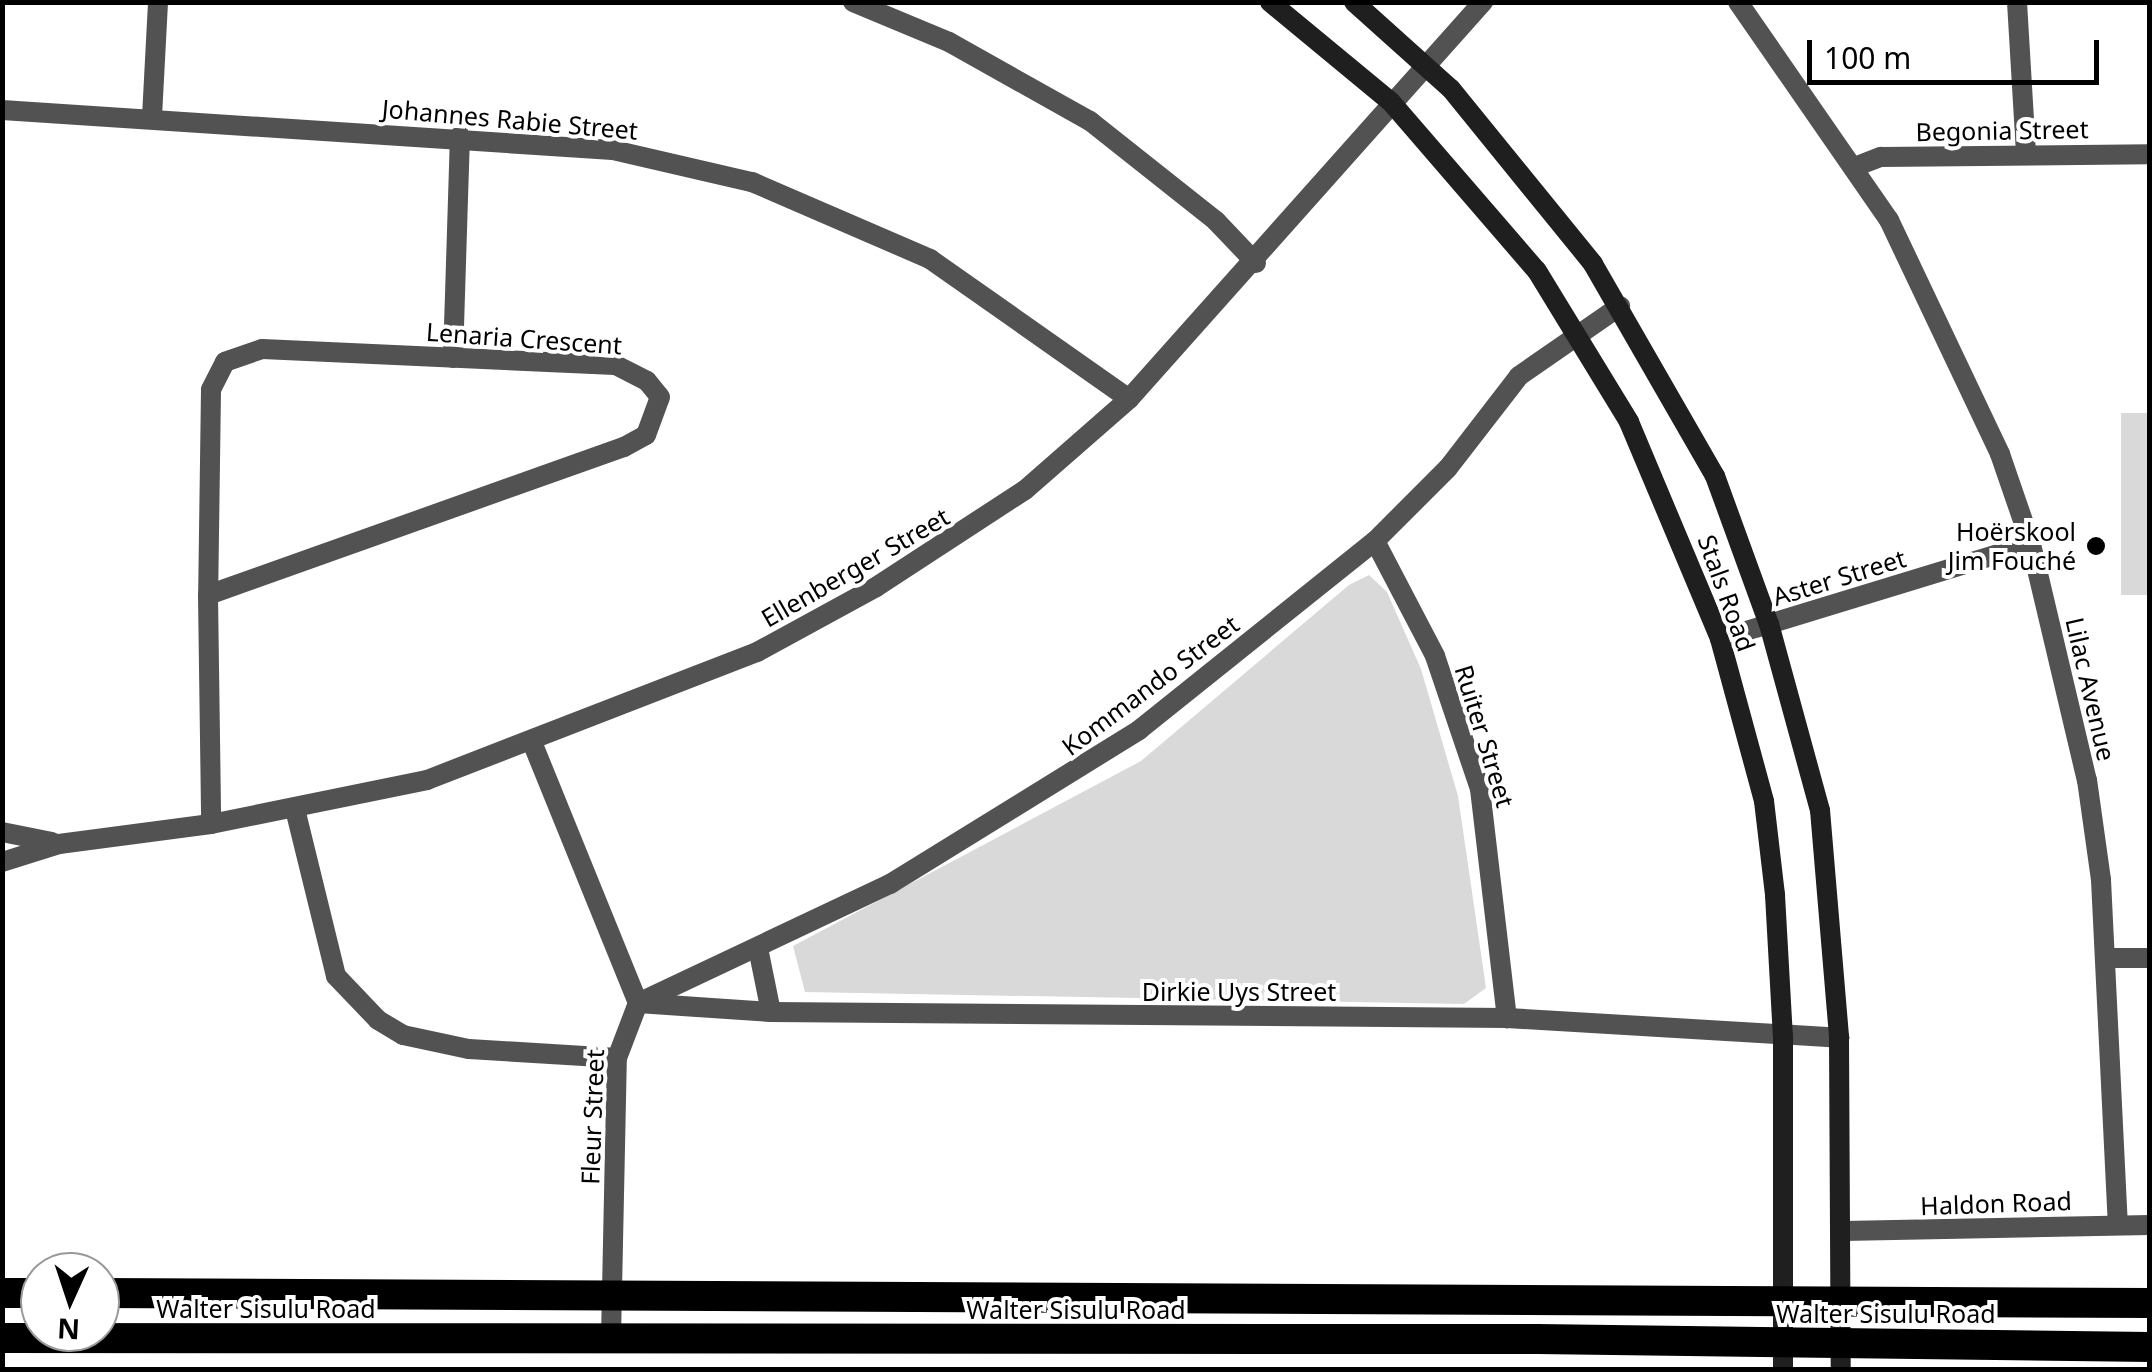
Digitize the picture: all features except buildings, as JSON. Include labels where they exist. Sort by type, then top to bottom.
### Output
[{"type":"highway","name":"Walter Sisulu Road","points":[[120,1293],[2150,1304]]},
{"type":"highway","points":[[146,1338],[147,1294]]},
{"type":"highway","points":[[414,1295],[414,1338]]},
{"type":"highway","points":[[926,1298],[926,1338]]},
{"type":"highway","points":[[1229,1300],[1229,1339]]},
{"type":"highway","points":[[1438,1301],[1440,1339]]},
{"type":"highway","name":"Walter Sisulu Road","points":[[2,1338],[1440,1339],[1700,1343],[1784,1356],[1841,1357],[2150,1348]]},
{"type":"highway","points":[[1700,1343],[1749,1370]]},
{"type":"street","points":[[152,117],[158,2]]},
{"type":"street","points":[[853,2],[949,42],[1090,121],[1216,221],[1256,263]]},
{"type":"street","name":"Stals Road","points":[[1270,2],[1391,102],[1536,271],[1629,422],[1720,640],[1764,801],[1784,1036],[1784,1356]]},
{"type":"street","name":"Stals Road","points":[[1354,2],[1423,63],[1534,190],[1620,306],[1714,476],[1769,624],[1820,810],[1840,1038],[1841,1357]]},
{"type":"street","name":"Ellenberger Street","points":[[2,862],[58,844],[210,824],[427,780],[757,652],[876,587],[1025,490],[1130,398],[1256,263],[1423,63],[1483,2]]},
{"type":"street","name":"Lilac Avenue","points":[[1738,2],[1857,166],[1960,363],[2030,544],[2086,780],[2107,958],[2118,1225]]},
{"type":"street","points":[[2017,2],[2026,153]]},
{"type":"street","name":"Johannes Rabie Street","points":[[2,110],[460,136],[613,150],[752,182],[824,209],[930,259],[1130,398]]},
{"type":"street","points":[[454,358],[460,136]]},
{"type":"street","name":"Begonia Street","points":[[1857,166],[1881,157],[2150,154]]},
{"type":"street","name":"Kommando Street","points":[[638,1004],[890,884],[1020,809],[1139,730],[1376,541],[1448,468],[1519,376],[1620,306]]},
{"type":"street","name":"Lenaria Crescent","points":[[208,595],[624,447],[646,435],[656,418],[660,397],[648,382],[616,365],[262,349],[226,362],[211,390],[208,595],[210,824]]},
{"type":"street","name":"Ruiter Street","points":[[1376,541],[1435,656],[1480,789],[1507,1018]]},
{"type":"street","name":"Aster Street","points":[[1720,640],[2030,544]]},
{"type":"street","points":[[532,742],[638,1004]]},
{"type":"street","points":[[295,809],[336,976],[378,1020],[402,1035],[469,1049],[618,1058]]},
{"type":"street","name":"Ellenberger Street","points":[[2,832],[58,844]]},
{"type":"street","points":[[758,948],[771,1012]]},
{"type":"street","points":[[2107,958],[2150,958]]},
{"type":"street","name":"Dirkie Uys Street","points":[[638,1004],[771,1012],[1507,1018],[1840,1038]]},
{"type":"street","name":"Fleur Street","points":[[611,1338],[618,1058],[638,1004]]},
{"type":"street","name":"Haldon Road","points":[[1843,1231],[2150,1225]]},
{"type":"shaded area","points":[[2121,413],[2149,413],[2149,595],[2121,595]]},
{"type":"shaded area","points":[[1369,575],[1387,592],[1421,669],[1458,796],[1486,988],[1464,1004],[805,992],[793,946],[1141,761],[1349,585]]},
{"type":"place","name":"Hoërskool Jim Fouché","points":[[2096,546]]}]
